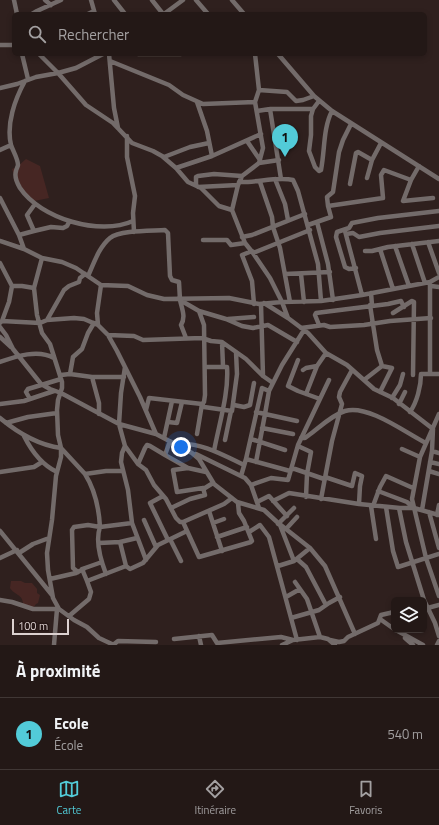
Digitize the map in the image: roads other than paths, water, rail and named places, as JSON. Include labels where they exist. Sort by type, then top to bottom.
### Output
[{"type":"street","points":[[14,0],[17,12]]},
{"type":"street","points":[[46,0],[51,5]]},
{"type":"street","points":[[35,12],[61,0]]},
{"type":"street","points":[[91,0],[94,12]]},
{"type":"street","points":[[114,0],[123,12]]},
{"type":"street","points":[[152,0],[161,12]]},
{"type":"street","points":[[166,12],[183,0]]},
{"type":"street","points":[[196,0],[206,12]]},
{"type":"street","points":[[232,0],[242,12]]},
{"type":"street","points":[[0,45],[12,45]]},
{"type":"street","points":[[22,56],[27,80],[20,92],[9,134],[18,165],[16,179],[20,188],[35,204],[69,222],[90,227],[124,225],[133,221]]},
{"type":"street","points":[[41,56],[86,105],[113,123],[132,143],[164,157],[188,182],[197,186],[219,206],[232,210]]},
{"type":"street","points":[[0,88],[76,68],[99,56]]},
{"type":"street","points":[[109,56],[114,108],[118,128]]},
{"type":"street","points":[[255,56],[259,90],[255,102],[263,148],[259,162]]},
{"type":"street","points":[[280,56],[319,101],[351,124],[439,179]]},
{"type":"street","points":[[110,61],[169,85],[182,95],[206,105],[255,102]]},
{"type":"street","points":[[259,90],[287,92],[296,100],[303,100],[314,96]]},
{"type":"street","points":[[319,101],[312,116],[309,151],[315,168],[319,171],[321,170],[327,121],[332,111]]},
{"type":"street","points":[[197,102],[206,127],[212,156]]},
{"type":"street","points":[[257,111],[270,109],[314,109]]},
{"type":"street","points":[[270,109],[281,179]]},
{"type":"street","points":[[254,304],[252,280],[242,255],[278,242],[317,222],[331,217],[327,197],[333,192],[339,152],[351,124]]},
{"type":"street","points":[[176,168],[212,156],[261,134]]},
{"type":"street","points":[[127,136],[127,156],[135,196],[133,213],[134,232]]},
{"type":"street","points":[[247,141],[259,162]]},
{"type":"street","points":[[164,157],[190,147],[209,143]]},
{"type":"street","points":[[367,178],[372,160],[381,143]]},
{"type":"street","points":[[0,150],[11,145]]},
{"type":"street","points":[[350,184],[356,153],[358,152],[372,160]]},
{"type":"street","points":[[279,160],[259,162],[242,176],[238,184],[232,210],[242,237],[270,278],[288,318]]},
{"type":"street","points":[[419,166],[411,180],[403,201],[433,198]]},
{"type":"street","points":[[328,206],[383,198],[381,175],[384,170],[411,180]]},
{"type":"street","points":[[197,186],[196,177],[198,176],[214,174],[242,176]]},
{"type":"street","points":[[197,186],[238,184],[275,179],[293,180],[309,227],[319,273],[321,301]]},
{"type":"street","points":[[275,179],[285,204],[288,220]]},
{"type":"street","points":[[260,182],[272,217],[273,227],[282,256],[290,302]]},
{"type":"street","points":[[0,198],[24,249]]},
{"type":"street","points":[[34,231],[27,215],[35,204]]},
{"type":"street","points":[[345,232],[352,223],[374,218],[439,211]]},
{"type":"street","points":[[242,237],[252,235],[305,214]]},
{"type":"street","points":[[19,236],[34,231],[51,228],[63,228],[67,226],[69,222]]},
{"type":"street","points":[[317,222],[330,272],[333,300]]},
{"type":"street","points":[[356,268],[349,269],[345,267],[336,237],[338,232],[353,233],[359,237],[439,226]]},
{"type":"street","points":[[47,320],[64,290],[79,282],[80,278],[86,275],[108,239],[113,236],[134,232],[165,230],[168,232],[170,276],[172,280],[179,282],[180,300],[184,317],[184,321],[181,325],[186,338]]},
{"type":"street","points":[[345,232],[356,268],[362,295]]},
{"type":"street","points":[[203,240],[227,240],[233,245],[246,243]]},
{"type":"street","points":[[0,241],[24,249],[42,258],[62,262],[101,285],[128,286],[155,297],[180,300],[230,298],[254,304],[304,302],[333,300],[425,283],[439,287]]},
{"type":"street","points":[[365,251],[439,241]]},
{"type":"street","points":[[428,242],[439,273]]},
{"type":"street","points":[[412,244],[425,283]]},
{"type":"street","points":[[394,246],[409,286]]},
{"type":"street","points":[[380,249],[393,289]]},
{"type":"street","points":[[42,258],[34,288],[38,315],[42,333],[50,344],[61,377],[61,393],[58,400],[57,413],[61,457],[57,472],[47,553],[52,595],[58,609],[87,627],[98,638],[114,645],[118,641],[156,642]]},
{"type":"street","points":[[0,263],[12,286],[9,302],[1,322],[40,322],[64,318],[79,318],[96,324],[108,335],[146,410],[156,434]]},
{"type":"street","points":[[285,274],[330,272]]},
{"type":"street","points":[[301,274],[304,302]]},
{"type":"street","points":[[430,374],[431,284],[439,277]]},
{"type":"street","points":[[70,374],[73,357],[82,349],[88,333],[96,324],[101,285]]},
{"type":"street","points":[[12,286],[34,288]]},
{"type":"street","points":[[371,293],[373,324],[377,350],[382,366]]},
{"type":"street","points":[[180,300],[199,311],[226,319],[242,326],[253,328],[262,327],[268,324],[297,342]]},
{"type":"street","points":[[319,326],[314,315],[316,313],[401,301],[404,307]]},
{"type":"street","points":[[393,313],[414,302],[413,375]]},
{"type":"street","points":[[262,303],[288,318],[303,329],[326,353],[347,365],[374,389],[392,398],[433,428]]},
{"type":"street","points":[[262,303],[263,376]]},
{"type":"street","points":[[197,434],[205,395],[205,338],[204,325],[199,311]]},
{"type":"street","points":[[226,319],[254,317]]},
{"type":"street","points":[[303,329],[319,326],[373,324],[431,318]]},
{"type":"street","points":[[0,327],[19,356],[41,384],[119,424],[156,434],[241,476],[251,485],[259,508]]},
{"type":"street","points":[[256,462],[261,442],[269,391],[303,329]]},
{"type":"street","points":[[108,335],[134,336],[143,340],[205,338],[211,341],[222,342],[236,352],[263,376],[274,382]]},
{"type":"street","points":[[0,337],[14,349]]},
{"type":"street","points":[[222,342],[223,366]]},
{"type":"street","points":[[225,440],[231,411],[233,410],[234,405],[237,374],[236,352]]},
{"type":"street","points":[[306,394],[317,366],[326,353]]},
{"type":"street","points":[[0,362],[19,356],[45,354],[54,358]]},
{"type":"street","points":[[298,360],[288,386],[320,398]]},
{"type":"street","points":[[303,370],[317,366]]},
{"type":"street","points":[[364,380],[382,366],[392,368],[380,392]]},
{"type":"street","points":[[125,367],[119,424],[125,446],[138,464],[146,470],[176,518],[180,522],[183,522],[199,557],[252,542],[248,529],[239,513],[238,503]]},
{"type":"street","points":[[205,367],[227,367],[228,374],[223,410],[214,451]]},
{"type":"street","points":[[321,499],[332,441],[342,404],[340,392],[352,370]]},
{"type":"street","points":[[30,399],[26,391],[28,389],[70,374],[92,377],[124,377]]},
{"type":"street","points":[[392,398],[400,385],[403,374]]},
{"type":"street","points":[[410,412],[415,403],[421,380],[421,374],[439,374]]},
{"type":"street","points":[[92,377],[99,404],[99,414]]},
{"type":"street","points":[[251,485],[271,478],[288,480],[298,446],[329,380]]},
{"type":"street","points":[[234,405],[244,407],[250,405],[254,383]]},
{"type":"street","points":[[241,476],[262,388],[269,391]]},
{"type":"street","points":[[0,404],[24,402],[55,391]]},
{"type":"street","points":[[399,404],[405,392]]},
{"type":"street","points":[[146,410],[149,398],[172,402],[202,404],[204,407],[231,411]]},
{"type":"street","points":[[164,438],[172,402]]},
{"type":"street","points":[[168,422],[177,423],[182,402]]},
{"type":"street","points":[[302,438],[310,435],[340,413],[347,410],[355,410],[388,421],[426,443]]},
{"type":"street","points":[[256,412],[297,421]]},
{"type":"street","points":[[6,422],[57,413]]},
{"type":"street","points":[[439,414],[420,457],[412,499],[426,558],[439,596]]},
{"type":"street","points":[[0,418],[23,434],[42,444],[61,448],[85,474],[92,486],[99,513],[99,543],[102,562],[106,574]]},
{"type":"street","points":[[262,428],[293,434]]},
{"type":"street","points":[[422,510],[432,451],[433,428]]},
{"type":"street","points":[[23,434],[28,445],[42,462],[48,468],[57,472]]},
{"type":"street","points":[[251,439],[285,450]]},
{"type":"street","points":[[165,455],[170,441]]},
{"type":"street","points":[[177,444],[186,443],[214,451],[244,465]]},
{"type":"street","points":[[138,464],[147,445],[188,468],[206,472]]},
{"type":"street","points":[[125,446],[121,458],[128,490],[132,523],[146,560]]},
{"type":"street","points":[[298,446],[311,452],[307,474],[306,496]]},
{"type":"street","points":[[402,449],[420,457]]},
{"type":"street","points":[[432,451],[439,453]]},
{"type":"street","points":[[192,452],[199,459],[213,483],[238,503],[264,510],[279,524],[310,548],[325,566],[340,597],[355,634]]},
{"type":"street","points":[[246,459],[290,470],[295,469],[307,474],[352,486],[355,473],[362,476],[359,504]]},
{"type":"street","points":[[0,472],[34,467],[42,462]]},
{"type":"street","points":[[430,462],[439,464]]},
{"type":"street","points":[[188,468],[173,470],[177,492],[205,488],[213,483]]},
{"type":"street","points":[[85,474],[106,471],[124,471]]},
{"type":"street","points":[[429,471],[439,474]]},
{"type":"street","points":[[376,539],[372,506],[386,476],[413,488]]},
{"type":"street","points":[[171,508],[190,499],[205,495],[203,488]]},
{"type":"street","points":[[378,491],[407,502],[414,508]]},
{"type":"street","points":[[273,501],[286,493],[372,506],[414,508],[438,515],[439,505]]},
{"type":"street","points":[[163,496],[150,503],[182,561]]},
{"type":"street","points":[[257,502],[268,496],[287,516]]},
{"type":"street","points":[[183,522],[228,502],[232,498]]},
{"type":"street","points":[[386,507],[393,551],[398,567],[439,554]]},
{"type":"street","points":[[279,524],[294,508]]},
{"type":"street","points":[[399,508],[406,542],[423,597]]},
{"type":"street","points":[[209,511],[222,551]]},
{"type":"street","points":[[429,512],[439,548]]},
{"type":"street","points":[[286,529],[297,518]]},
{"type":"street","points":[[213,523],[224,519]]},
{"type":"street","points":[[144,520],[156,547]]},
{"type":"street","points":[[69,616],[89,599],[91,592],[87,581],[80,570],[73,568],[72,530],[74,527],[88,525],[100,527],[132,523]]},
{"type":"street","points":[[279,524],[296,560],[306,567],[326,605]]},
{"type":"street","points":[[217,537],[261,526],[269,537],[278,566],[295,640]]},
{"type":"street","points":[[0,531],[52,595]]},
{"type":"street","points":[[120,542],[126,566],[130,569],[141,565],[156,547],[187,531]]},
{"type":"street","points":[[0,558],[18,552],[49,538]]},
{"type":"street","points":[[99,543],[120,542],[137,538]]},
{"type":"street","points":[[278,566],[296,560],[310,548]]},
{"type":"street","points":[[50,579],[68,576],[102,562]]},
{"type":"street","points":[[87,581],[126,566]]},
{"type":"street","points":[[296,582],[307,599],[320,637]]},
{"type":"street","points":[[286,597],[300,589]]},
{"type":"street","points":[[291,618],[319,610],[340,597]]},
{"type":"street","points":[[0,600],[12,602],[33,609],[58,609]]},
{"type":"street","points":[[427,609],[439,605]]},
{"type":"street","points":[[54,645],[58,609]]},
{"type":"street","points":[[427,610],[437,623],[439,636]]},
{"type":"street","points":[[282,645],[295,640],[320,637],[339,642],[344,641],[378,623],[381,615],[391,613]]},
{"type":"street","points":[[380,619],[391,627]]},
{"type":"street","points":[[398,633],[412,645]]},
{"type":"street","points":[[400,633],[423,645]]},
{"type":"street","points":[[174,638],[212,635],[217,644],[281,637],[295,640]]},
{"type":"street","points":[[199,636],[200,645]]},
{"type":"street","points":[[328,639],[335,645]]},
{"type":"street","points":[[437,645],[439,641]]},
{"type":"place","name":"Ecole","points":[[285,157]]}]
